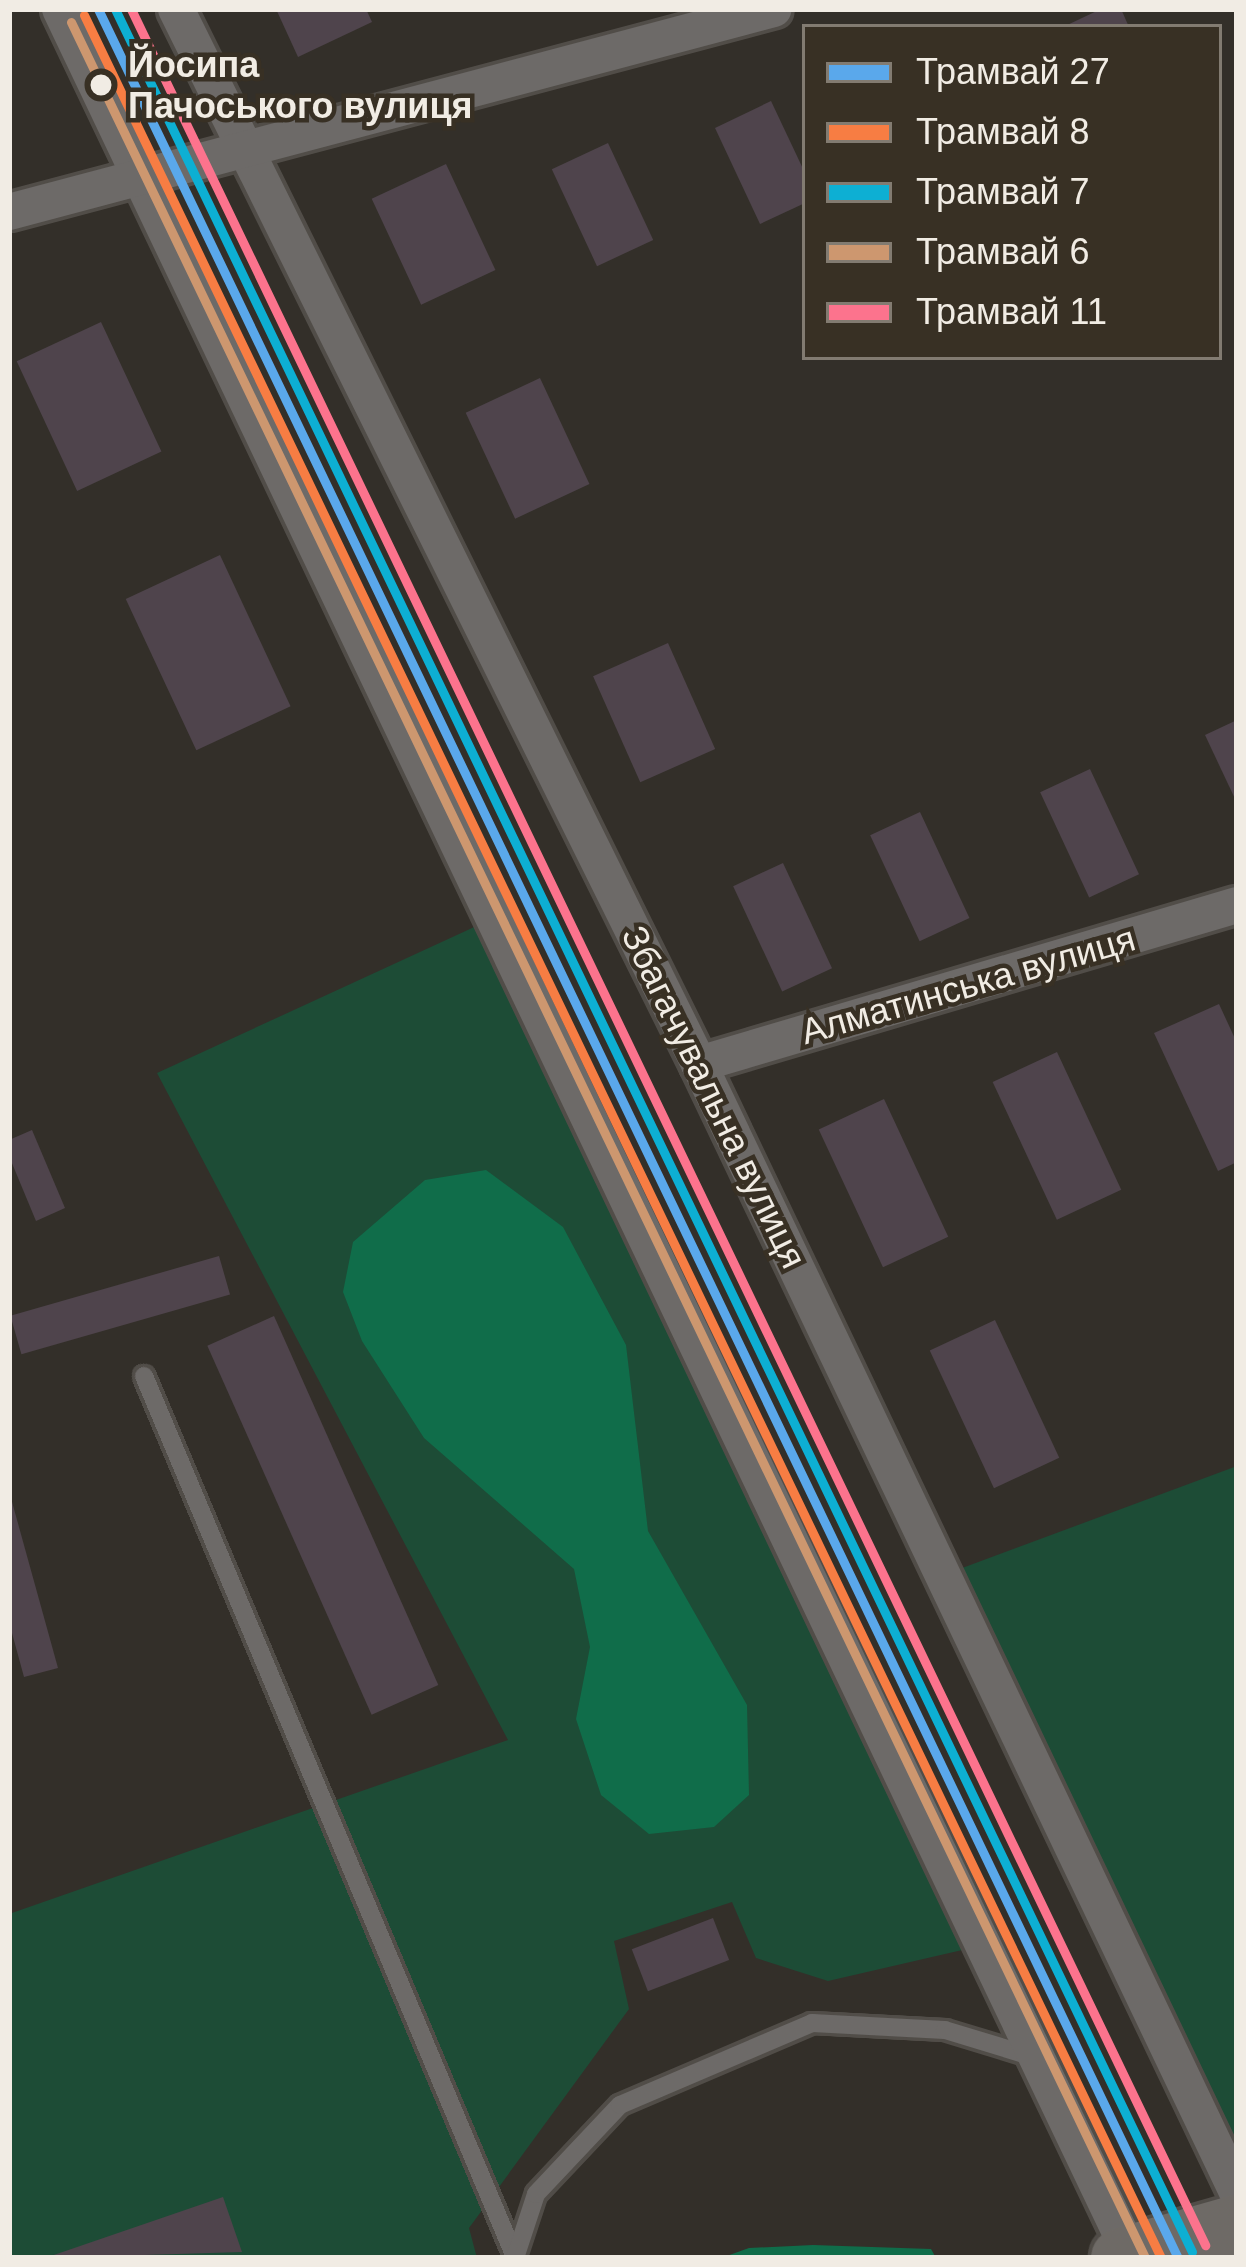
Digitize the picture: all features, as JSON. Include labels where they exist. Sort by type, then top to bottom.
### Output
[{"type":"main road","points":[[1126,2256],[1237,2225]]},
{"type":"street","points":[[60,9],[1037,2058],[1126,2256]]},
{"type":"street","name":"Збагачувальна вулиця","points":[[176,9],[241,152],[699,1064],[1237,2192]]},
{"type":"street","points":[[9,212],[774,9]]},
{"type":"street","name":"Алматинська вулиця","points":[[699,1064],[1237,905]]},
{"type":"lane","points":[[144,1376],[515,2257]]},
{"type":"lane","points":[[515,2257],[536,2194],[620,2104],[812,2024],[945,2030],[1037,2058]]},
{"type":"green space","points":[[496,917],[984,1945],[828,1981],[756,1958],[732,1902],[614,1941],[629,2009],[469,2228],[477,2258],[9,2258],[9,1914],[508,1740],[157,1073]]},
{"type":"green space","points":[[486,1170],[563,1227],[626,1345],[648,1531],[747,1705],[749,1795],[714,1827],[649,1834],[601,1795],[576,1719],[590,1647],[574,1569],[424,1438],[362,1341],[343,1292],[353,1242],[425,1180]]},
{"type":"green space","points":[[1237,1466],[1237,2192],[946,1574]]},
{"type":"green space","points":[[749,2248],[931,2249],[936,2258],[721,2258]]},
{"type":"building","points":[[276,9],[366,9],[372,22],[298,57]]},
{"type":"building","points":[[1101,9],[1121,9],[1128,24],[1069,24]]},
{"type":"building","points":[[771,101],[802,167],[802,204],[760,224],[715,128]]},
{"type":"building","points":[[608,143],[653,240],[597,266],[552,169]]},
{"type":"building","points":[[446,164],[495,270],[421,305],[372,199]]},
{"type":"building","points":[[101,322],[161,452],[77,491],[17,361]]},
{"type":"building","points":[[540,378],[589,484],[515,519],[466,413]]},
{"type":"building","points":[[220,555],[291,706],[196,750],[126,599]]},
{"type":"building","points":[[668,643],[715,749],[640,782],[593,676]]},
{"type":"building","points":[[1237,720],[1237,803],[1205,735]]},
{"type":"building","points":[[1090,769],[1139,874],[1089,897],[1040,792]]},
{"type":"building","points":[[920,812],[969,918],[920,941],[870,835]]},
{"type":"building","points":[[783,863],[832,968],[782,991],[733,886]]},
{"type":"building","points":[[1219,1004],[1237,1043],[1237,1162],[1218,1171],[1154,1033]]},
{"type":"building","points":[[1057,1052],[1121,1190],[1057,1220],[993,1082]]},
{"type":"building","points":[[884,1099],[948,1237],[883,1267],[819,1129]]},
{"type":"building","points":[[32,1130],[65,1208],[36,1221],[9,1156],[9,1140]]},
{"type":"building","points":[[219,1256],[230,1294],[21,1354],[10,1316]]},
{"type":"building","points":[[274,1316],[438,1685],[372,1715],[207,1346]]},
{"type":"building","points":[[995,1320],[1059,1458],[994,1488],[930,1350]]},
{"type":"building","points":[[9,1491],[58,1668],[24,1677],[9,1622]]},
{"type":"building","points":[[713,1918],[729,1960],[648,1991],[632,1949]]},
{"type":"building","points":[[223,2197],[242,2252],[48,2258],[48,2257]]},
{"type":"tram line","name":"27","points":[[98,9],[1178,2258]]},
{"type":"tram line","name":"7","points":[[115,9],[1192,2252]]},
{"type":"tram line","name":"11","points":[[131,9],[1205,2245]]},
{"type":"tram line","name":"8","points":[[84,15],[1161,2258]]},
{"type":"tram line","name":"6","points":[[71,22],[1145,2258]]},
{"type":"place","name":"Йосипа Пачоського вулиця","points":[[101,85]]}]
